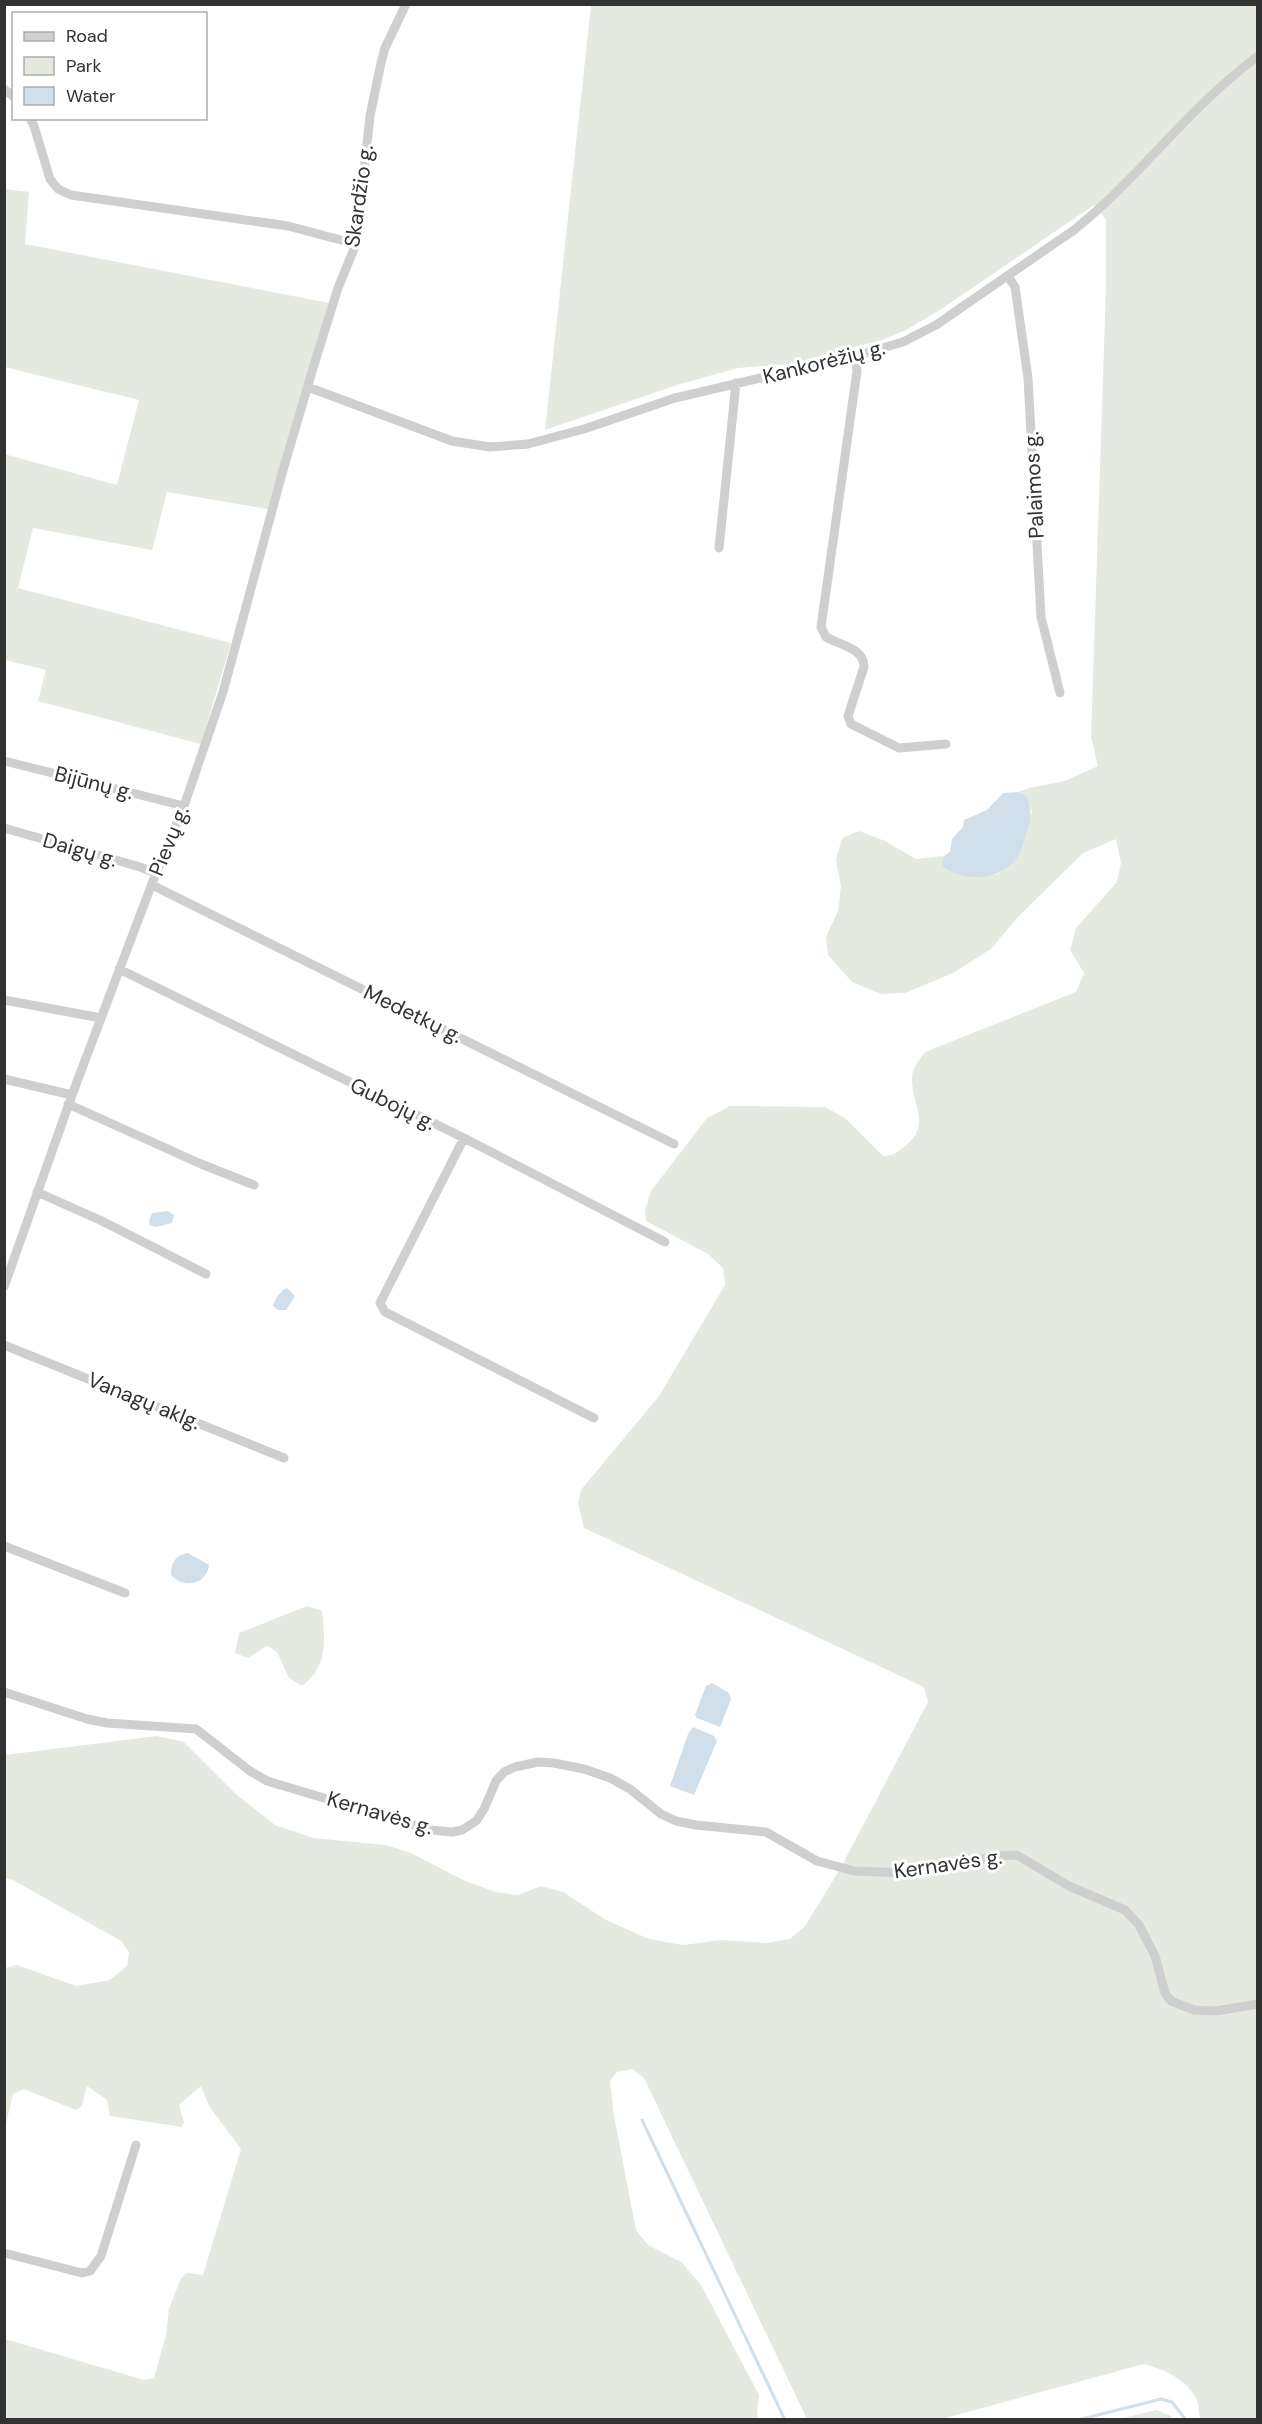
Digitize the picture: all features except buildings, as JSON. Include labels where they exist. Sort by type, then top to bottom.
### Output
[{"type":"street","name":"Skardžio g.","points":[[308,387],[338,288],[356,244],[370,116],[385,48],[406,4]]},
{"type":"street","name":"Kankorėžių g.","points":[[308,387],[452,441],[489,447],[528,444],[584,429],[675,398],[885,348],[919,335],[1049,249],[1093,215],[1178,126],[1257,56]]},
{"type":"street","points":[[31,120],[50,178],[58,189],[71,195],[288,226],[356,244]]},
{"type":"street","name":"Palaimos g.","points":[[1008,276],[1015,287],[1028,378],[1041,617],[1060,693]]},
{"type":"street","points":[[855,356],[857,371],[828,566],[822,632],[826,637],[860,653],[864,661],[848,716],[851,724],[899,748],[946,744]]},
{"type":"street","points":[[719,548],[736,384]]},
{"type":"street","name":"Pievų g.","points":[[4,1287],[70,1099],[156,873],[184,806],[223,692],[308,387]]},
{"type":"street","name":"Bijūnų g.","points":[[4,760],[184,806]]},
{"type":"street","name":"Daigų g.","points":[[4,828],[156,873]]},
{"type":"street","name":"Medetkų g.","points":[[152,885],[674,1144]]},
{"type":"street","name":"Gubojų g.","points":[[119,969],[464,1138],[665,1242]]},
{"type":"street","points":[[4,1000],[101,1018]]},
{"type":"street","points":[[4,1079],[70,1099],[201,1164],[254,1185]]},
{"type":"street","points":[[464,1138],[380,1303],[385,1311],[394,1317],[594,1418]]},
{"type":"street","points":[[37,1192],[102,1221],[206,1274]]},
{"type":"street","name":"Vanagų aklg.","points":[[4,1345],[284,1458]]},
{"type":"street","points":[[4,1546],[125,1593]]},
{"type":"street","name":"Kernavės g.","points":[[4,1692],[87,1719],[107,1723],[196,1729],[250,1771],[267,1781],[431,1830],[462,1830],[476,1821],[496,1781],[504,1772],[538,1762],[554,1762],[584,1768],[610,1778],[630,1789],[661,1814],[676,1821],[766,1832],[818,1861],[854,1871],[906,1873],[997,1856],[1017,1855],[1069,1886],[1125,1910],[1139,1925],[1155,1956],[1165,1993],[1171,2001],[1194,2010],[1216,2011],[1257,2004]]},
{"type":"street","points":[[4,2253],[82,2273],[90,2271],[101,2256],[136,2145]]},
{"type":"green space","points":[[591,5],[1257,5],[1257,2419],[1200,2419],[1197,2401],[1182,2381],[1167,2372],[1144,2364],[942,2419],[807,2419],[644,2078],[632,2069],[617,2072],[610,2081],[614,2116],[636,2230],[648,2245],[681,2262],[701,2285],[759,2395],[757,2413],[759,2419],[5,2419],[5,2339],[144,2380],[154,2378],[166,2335],[169,2309],[181,2278],[187,2273],[203,2275],[241,2149],[209,2106],[201,2086],[179,2105],[184,2122],[182,2127],[110,2116],[107,2100],[87,2086],[82,2106],[76,2110],[24,2089],[13,2094],[5,2128],[5,1968],[17,1965],[76,1986],[110,1980],[127,1966],[129,1952],[121,1941],[13,1880],[5,1878],[5,1755],[157,1736],[184,1742],[237,1795],[275,1825],[313,1838],[386,1845],[411,1853],[465,1881],[496,1892],[518,1895],[541,1886],[563,1892],[606,1920],[649,1939],[683,1945],[721,1940],[766,1943],[790,1939],[805,1926],[840,1869],[928,1702],[924,1687],[584,1528],[578,1503],[581,1490],[659,1396],[725,1285],[723,1268],[708,1254],[646,1221],[645,1210],[651,1191],[707,1118],[730,1106],[825,1107],[845,1118],[883,1156],[892,1154],[913,1139],[917,1131],[919,1123],[912,1077],[915,1067],[925,1052],[1076,992],[1084,973],[1070,950],[1076,928],[1117,882],[1121,863],[1116,839],[1083,853],[1017,918],[991,949],[953,973],[905,993],[881,994],[852,982],[828,955],[826,937],[838,911],[841,886],[836,860],[842,838],[859,831],[885,841],[916,859],[944,856],[942,861],[972,877],[998,874],[1018,856],[1032,812],[1027,796],[1018,792],[1065,781],[1098,766],[1091,737],[1106,286],[1106,219],[1094,205],[943,308],[906,330],[882,340],[790,364],[738,368],[680,384],[545,430]]},
{"type":"green space","points":[[5,189],[29,192],[25,244],[329,303],[268,509],[167,492],[152,550],[33,528],[18,588],[231,643],[201,744],[38,701],[46,670],[5,660],[4,454],[117,485],[139,400],[5,367]]},
{"type":"green space","points":[[307,1606],[322,1611],[324,1643],[321,1662],[317,1670],[302,1686],[289,1678],[277,1652],[267,1646],[248,1658],[235,1653],[239,1633]]},
{"type":"green space","points":[[1157,2410],[1171,2416],[1172,2419],[1119,2419]]},
{"type":"water","points":[[1018,792],[1027,796],[1030,816],[1021,850],[1012,864],[1004,870],[984,877],[963,876],[943,867],[943,858],[950,852],[952,839],[963,827],[964,820],[987,810],[1003,793]]},
{"type":"water","points":[[168,1211],[174,1215],[172,1223],[156,1227],[150,1225],[152,1213]]},
{"type":"water","points":[[287,1288],[295,1296],[286,1310],[277,1310],[273,1306],[275,1301]]},
{"type":"water","points":[[188,1553],[209,1565],[204,1577],[194,1583],[182,1582],[171,1575],[175,1560]]},
{"type":"water","points":[[712,1683],[729,1693],[731,1699],[720,1727],[697,1718],[695,1715],[706,1686]]},
{"type":"water","points":[[693,1727],[714,1736],[717,1741],[694,1795],[670,1786],[688,1734]]},
{"type":"waterway","points":[[642,2120],[785,2420]]},
{"type":"waterway","points":[[1078,2420],[1161,2399],[1172,2402],[1186,2420]]}]
